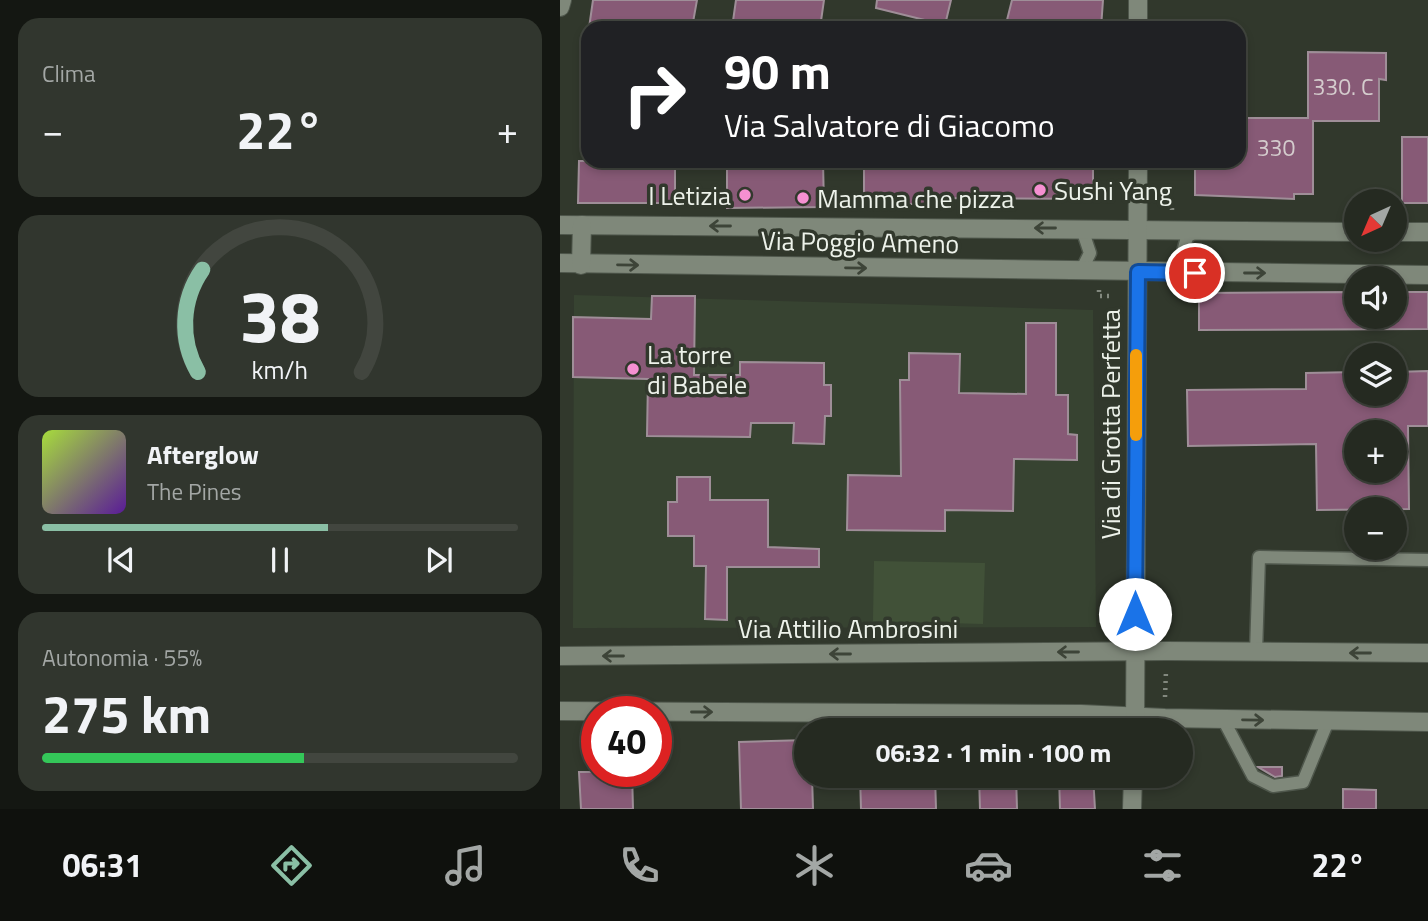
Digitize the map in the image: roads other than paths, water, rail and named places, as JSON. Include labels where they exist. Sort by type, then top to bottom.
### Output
[{"type":"street","points":[[560,6],[562,0]]},
{"type":"street","points":[[1138,0],[1138,21]]},
{"type":"street","name":"Via di Grotta Perfetta","points":[[1135,718],[1138,168]]},
{"type":"street","name":"Via Poggio Ameno","points":[[560,225],[1082,229],[1193,233],[1344,232]]},
{"type":"street","points":[[581,265],[582,225]]},
{"type":"street","points":[[1407,232],[1428,232]]},
{"type":"street","name":"Via Poggio Ameno","points":[[560,263],[1428,275]]},
{"type":"street","name":"Via Attilio Ambrosini","points":[[560,656],[1428,653]]},
{"type":"street","points":[[560,711],[1068,713],[1102,718]]},
{"type":"street","points":[[1193,720],[1428,722]]},
{"type":"street","points":[[1132,809],[1133,788]]},
{"type":"lane","points":[[1080,271],[1090,253],[1082,229]]},
{"type":"lane","points":[[1193,233],[1187,237],[1183,252],[1195,273]]},
{"type":"lane","points":[[1256,653],[1259,558],[1428,560]]},
{"type":"lane","points":[[1223,719],[1253,776],[1273,786],[1303,782],[1328,721]]},
{"type":"place","name":"Sushi Yang","points":[[1040,190]]},
{"type":"place","name":"I Letizia","points":[[745,195]]},
{"type":"place","name":"Mamma che pizza","points":[[803,198]]},
{"type":"place","name":"La torre di Babele","points":[[633,369]]}]
